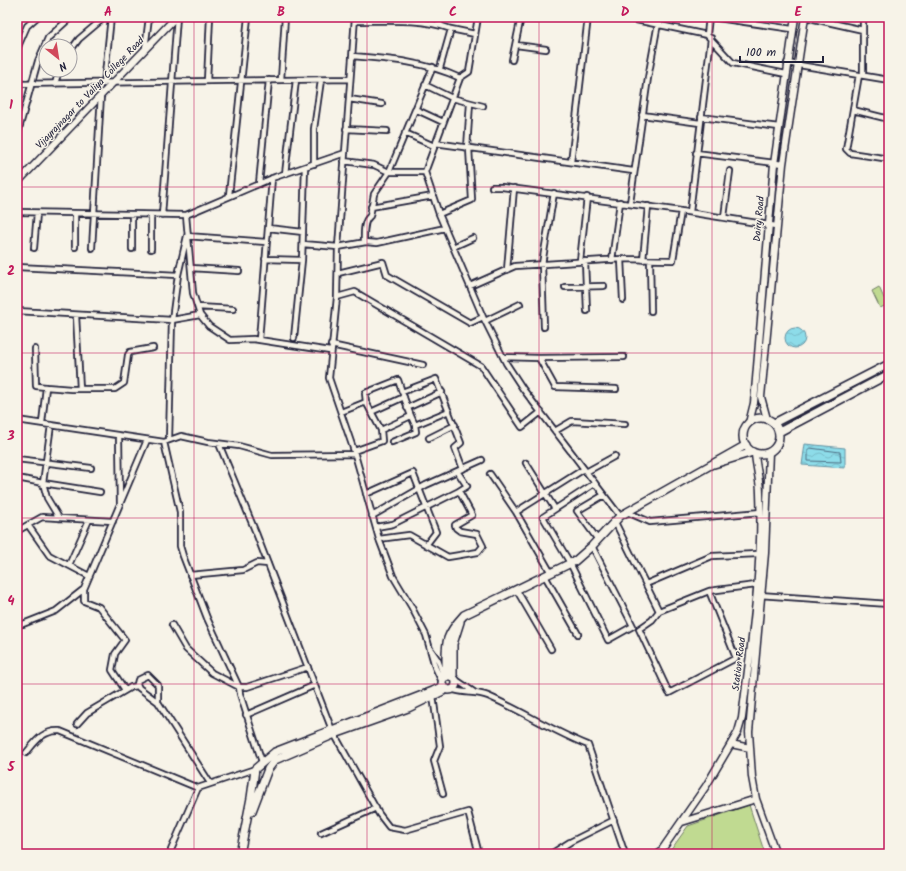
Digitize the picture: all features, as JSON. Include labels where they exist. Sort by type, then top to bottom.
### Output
[{"type":"main road","name":"Vijayrajnagar to Valiya College Road","points":[[17,183],[177,17]]},
{"type":"main road","name":"Dairy Road","points":[[749,423],[754,403],[774,164],[787,63],[795,17]]},
{"type":"main road","name":"Dairy Road","points":[[767,419],[761,397],[776,226],[783,164],[805,17]]},
{"type":"main road","points":[[774,423],[889,364]]},
{"type":"main road","points":[[779,432],[889,374]]},
{"type":"main road","points":[[240,854],[255,769],[263,761],[275,752],[408,708],[433,696],[448,682],[447,640],[450,630],[464,615],[570,563],[592,546],[620,516],[714,464],[754,453],[769,452],[778,444],[779,432],[774,423],[767,419],[755,419],[749,423],[744,433],[746,445],[754,453]]},
{"type":"main road","points":[[714,464],[717,460],[746,445]]},
{"type":"main road","points":[[769,452],[765,553],[758,595],[749,732],[752,777],[756,799],[776,854]]},
{"type":"main road","name":"Station Road","points":[[659,854],[706,786],[738,732],[742,718],[758,595],[756,585],[761,512],[759,480],[754,453]]},
{"type":"main road","points":[[245,828],[272,762],[334,732],[433,691],[448,682]]},
{"type":"main road","points":[[731,744],[750,748]]},
{"type":"main road","points":[[263,761],[272,762]]},
{"type":"main road","points":[[682,822],[756,799]]},
{"type":"street","points":[[17,49],[27,26],[37,17]]},
{"type":"street","points":[[17,136],[32,84],[48,38],[71,17]]},
{"type":"street","points":[[78,40],[105,17]]},
{"type":"street","points":[[104,84],[111,17]]},
{"type":"street","points":[[145,50],[149,17]]},
{"type":"street","points":[[162,215],[177,17]]},
{"type":"street","points":[[207,81],[210,17]]},
{"type":"street","points":[[229,196],[248,17]]},
{"type":"street","points":[[281,80],[285,17]]},
{"type":"street","points":[[440,25],[441,17]]},
{"type":"street","points":[[478,17],[469,72],[460,78],[425,172],[439,214],[484,319],[503,357],[523,389],[620,516]]},
{"type":"street","points":[[512,60],[521,17]]},
{"type":"street","points":[[571,162],[588,17]]},
{"type":"street","points":[[622,17],[658,23],[709,37],[733,63],[786,74]]},
{"type":"street","points":[[690,212],[701,117],[710,17],[792,29]]},
{"type":"street","points":[[805,17],[863,30]]},
{"type":"street","points":[[862,17],[863,30],[861,75],[846,144],[848,152],[883,158]]},
{"type":"street","points":[[475,34],[440,25],[415,22],[355,19],[338,247],[337,297],[330,351],[329,378],[354,453],[379,539],[393,576],[426,635],[435,667],[459,692],[475,692]]},
{"type":"street","points":[[630,203],[633,171],[658,23]]},
{"type":"street","points":[[440,68],[451,29]]},
{"type":"street","points":[[516,45],[546,49]]},
{"type":"street","points":[[352,56],[400,60],[440,68],[460,78]]},
{"type":"street","points":[[787,63],[889,80]]},
{"type":"street","points":[[364,242],[364,228],[374,194],[388,172],[432,67]]},
{"type":"street","points":[[55,84],[57,78]]},
{"type":"street","points":[[17,84],[112,84],[350,79]]},
{"type":"street","points":[[259,184],[269,80]]},
{"type":"street","points":[[285,174],[296,80]]},
{"type":"street","points":[[314,164],[314,129],[321,80]]},
{"type":"street","points":[[425,85],[452,98],[483,106]]},
{"type":"street","points":[[92,248],[101,95]]},
{"type":"street","points":[[349,99],[382,104]]},
{"type":"street","points":[[439,214],[472,200],[468,148],[470,103]]},
{"type":"street","points":[[415,110],[443,122]]},
{"type":"street","points":[[853,110],[889,119]]},
{"type":"street","points":[[642,115],[700,123]]},
{"type":"street","points":[[701,117],[779,127]]},
{"type":"street","points":[[346,129],[387,131]]},
{"type":"street","points":[[405,133],[435,144],[633,171]]},
{"type":"street","points":[[17,212],[186,215],[272,178],[345,153]]},
{"type":"street","points":[[696,153],[783,164]]},
{"type":"street","points":[[344,161],[374,165],[388,172],[425,172]]},
{"type":"street","points":[[294,338],[302,260],[305,167]]},
{"type":"street","points":[[724,217],[730,171]]},
{"type":"street","points":[[259,340],[272,178]]},
{"type":"street","points":[[492,187],[514,188],[682,210],[776,226]]},
{"type":"street","points":[[507,270],[514,188]]},
{"type":"street","points":[[544,327],[542,264],[554,193]]},
{"type":"street","points":[[371,207],[433,196]]},
{"type":"street","points":[[587,197],[583,261],[587,311]]},
{"type":"street","points":[[612,260],[620,202]]},
{"type":"street","points":[[643,260],[648,206]]},
{"type":"street","points":[[470,286],[515,266],[621,259],[673,260],[682,210]]},
{"type":"street","points":[[34,248],[37,213]]},
{"type":"street","points":[[75,214],[75,247]]},
{"type":"street","points":[[132,215],[132,249]]},
{"type":"street","points":[[151,215],[151,249]]},
{"type":"street","points":[[186,215],[193,293],[200,315],[209,326],[230,340],[259,340],[330,351]]},
{"type":"street","points":[[268,228],[303,232]]},
{"type":"street","points":[[303,244],[338,247],[364,242],[377,244],[445,228]]},
{"type":"street","points":[[187,236],[266,242]]},
{"type":"street","points":[[187,236],[178,276],[172,320],[166,441],[180,512],[180,546],[207,618],[239,687],[246,715],[263,761]]},
{"type":"street","points":[[453,247],[473,238]]},
{"type":"street","points":[[265,259],[302,260]]},
{"type":"street","points":[[621,259],[623,300]]},
{"type":"street","points":[[650,260],[651,311]]},
{"type":"street","points":[[338,273],[383,262],[387,274],[470,323],[484,319],[520,304]]},
{"type":"street","points":[[17,267],[178,276]]},
{"type":"street","points":[[190,268],[239,271]]},
{"type":"street","points":[[565,286],[604,286]]},
{"type":"street","points":[[337,297],[354,292],[481,366],[522,427],[541,412]]},
{"type":"street","points":[[198,307],[233,309]]},
{"type":"street","points":[[17,311],[172,320],[200,315]]},
{"type":"street","points":[[76,315],[80,389]]},
{"type":"street","points":[[331,345],[423,365]]},
{"type":"street","points":[[35,349],[36,386],[80,389],[115,389],[124,383],[128,355],[130,352],[153,348]]},
{"type":"street","points":[[503,357],[624,357]]},
{"type":"street","points":[[539,358],[555,387],[616,389]]},
{"type":"street","points":[[402,392],[436,379],[461,443],[455,448],[463,469]]},
{"type":"street","points":[[17,420],[147,440],[166,441],[181,436],[219,444],[239,446],[272,455],[354,453],[382,441],[381,430],[366,402],[365,393],[398,380],[407,408],[415,425],[416,432],[392,442]]},
{"type":"street","points":[[42,424],[46,387]]},
{"type":"street","points":[[407,408],[442,392]]},
{"type":"street","points":[[371,412],[404,397]]},
{"type":"street","points":[[341,412],[366,402]]},
{"type":"street","points":[[415,425],[449,411]]},
{"type":"street","points":[[381,430],[411,416]]},
{"type":"street","points":[[555,430],[572,421],[625,424]]},
{"type":"street","points":[[51,425],[42,483],[46,498],[59,518]]},
{"type":"street","points":[[429,438],[455,425]]},
{"type":"street","points":[[119,436],[120,506]]},
{"type":"street","points":[[125,690],[112,670],[115,654],[125,640],[99,607],[84,601],[84,589],[147,440]]},
{"type":"street","points":[[219,444],[334,732],[376,808],[389,827],[404,830],[468,812],[479,854]]},
{"type":"street","points":[[516,512],[585,470],[615,456]]},
{"type":"street","points":[[17,459],[91,468]]},
{"type":"street","points":[[372,516],[419,489],[482,460]]},
{"type":"street","points":[[526,463],[555,509]]},
{"type":"street","points":[[376,527],[393,524],[467,486],[457,471]]},
{"type":"street","points":[[366,494],[413,474],[436,532],[426,544]]},
{"type":"street","points":[[490,474],[516,512],[578,634]]},
{"type":"street","points":[[17,478],[100,492]]},
{"type":"street","points":[[592,546],[633,626],[608,640],[570,563],[543,517],[595,483]]},
{"type":"street","points":[[379,539],[409,535],[448,557],[480,551],[483,546],[477,534],[460,531],[456,528],[455,525],[472,515],[459,491]]},
{"type":"street","points":[[598,540],[577,512],[604,495]]},
{"type":"street","points":[[627,512],[650,522],[761,512]]},
{"type":"street","points":[[17,531],[42,517],[113,521]]},
{"type":"street","points":[[69,565],[89,520]]},
{"type":"street","points":[[615,522],[659,611]]},
{"type":"street","points":[[28,525],[49,555],[89,576]]},
{"type":"street","points":[[646,584],[712,556],[758,554]]},
{"type":"street","points":[[190,575],[243,570],[257,563],[268,564]]},
{"type":"street","points":[[709,591],[736,658],[669,693],[639,629],[652,620],[659,611],[709,591],[756,585]]},
{"type":"street","points":[[17,624],[23,624],[56,611],[84,589]]},
{"type":"street","points":[[516,589],[551,650]]},
{"type":"street","points":[[758,595],[889,604]]},
{"type":"street","points":[[172,625],[182,644],[195,658],[202,662],[212,674],[239,687],[248,687],[308,668]]},
{"type":"street","points":[[138,686],[138,680],[148,675],[158,685],[158,702]]},
{"type":"street","points":[[448,682],[488,696],[561,734],[588,745],[625,854]]},
{"type":"street","points":[[246,715],[315,685]]},
{"type":"street","points":[[77,724],[87,713],[131,686],[138,686],[158,702],[210,783]]},
{"type":"street","points":[[433,696],[440,746],[434,761],[444,794]]},
{"type":"street","points":[[26,753],[41,735],[48,732],[60,731],[198,788]]},
{"type":"street","points":[[171,854],[171,850],[198,788],[255,769]]},
{"type":"street","points":[[321,833],[376,808]]},
{"type":"street","points":[[551,854],[570,842],[614,820]]},
{"type":"green space","points":[[879,287],[887,305],[880,308],[872,291]]},
{"type":"green space","points":[[749,805],[765,854],[668,854],[688,826]]},
{"type":"water","points":[[795,328],[802,331],[805,338],[802,345],[795,348],[788,345],[785,338],[788,331]]},
{"type":"water","points":[[805,444],[845,448],[845,468],[802,465]]}]
